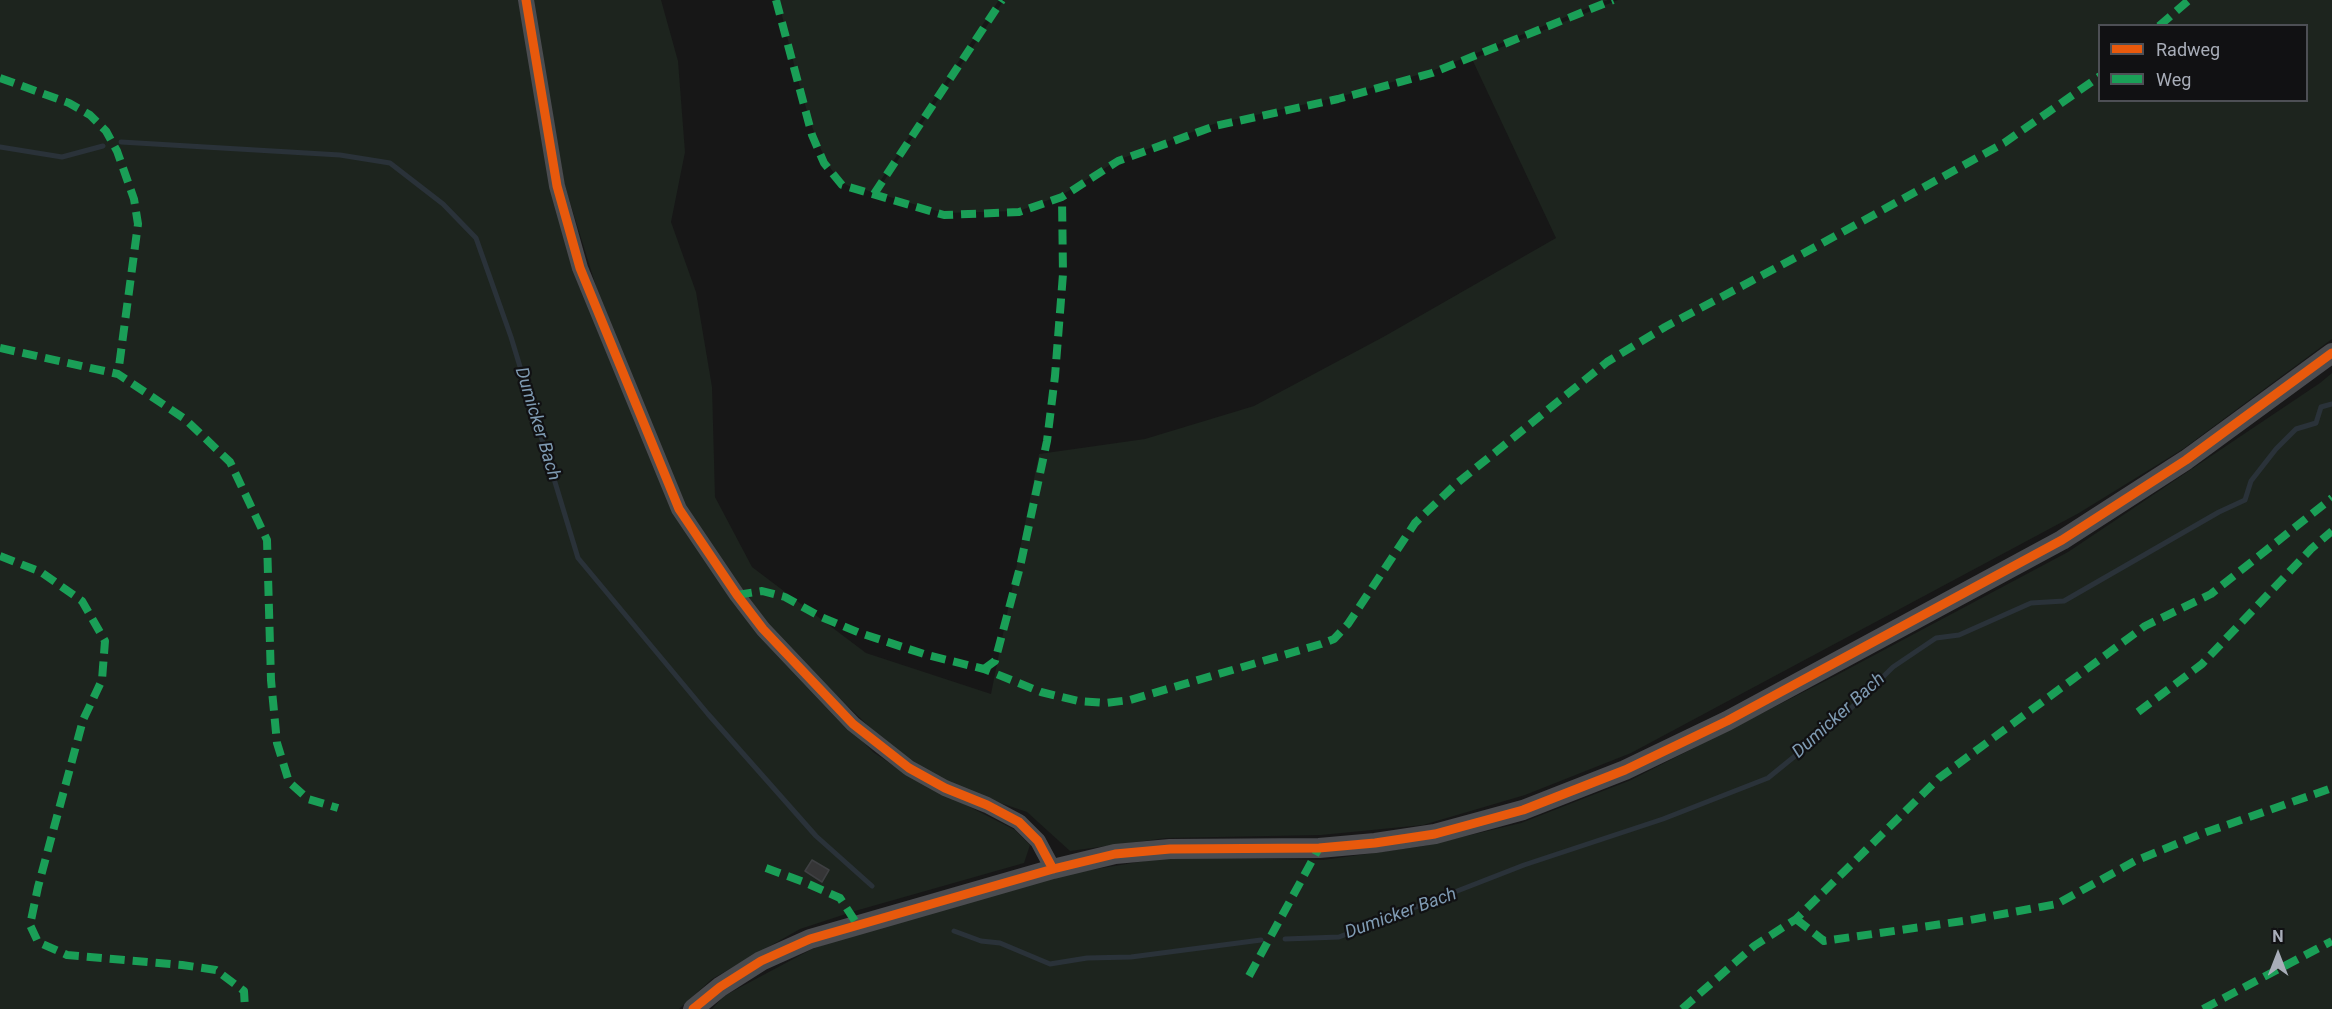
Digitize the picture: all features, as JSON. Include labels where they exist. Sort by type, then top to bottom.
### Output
[{"type":"street","points":[[526,0],[557,186],[580,268],[679,509],[763,629],[853,724],[909,768],[945,788],[987,805],[1019,822],[1038,841],[1053,869]]},
{"type":"street","points":[[693,1009],[720,987],[761,961],[810,939],[1053,869],[1115,854],[1170,849],[1319,848],[1436,834],[1523,810],[1624,770],[1726,721],[2062,540],[2186,460],[2332,353]]},
{"type":"shaded area","points":[[0,0],[518,0],[534,79],[550,187],[677,510],[816,694],[873,752],[909,776],[1015,830],[1030,845],[1024,863],[800,929],[712,979],[679,1009],[0,1009]]},
{"type":"shaded area","points":[[533,0],[661,0],[678,61],[685,152],[671,222],[696,292],[712,387],[715,497],[752,567],[866,653],[991,694],[1039,454],[1145,439],[1254,406],[1385,336],[1556,238],[1472,59],[1618,0],[2332,0],[2332,339],[2183,449],[2079,513],[1631,753],[1525,795],[1423,825],[1321,835],[1166,838],[1070,851],[1027,812],[947,785],[881,738],[765,627],[682,506],[603,309],[564,183]]},
{"type":"shaded area","points":[[778,0],[999,0],[873,192],[842,182],[831,168],[821,148],[803,97]]},
{"type":"shaded area","points":[[1004,0],[1608,0],[1432,71],[1339,97],[1214,124],[1118,160],[1062,195],[1019,211],[944,213],[876,193]]},
{"type":"shaded area","points":[[2332,373],[2332,1009],[712,1009],[724,996],[812,949],[876,926],[1072,873],[1169,857],[1323,860],[1424,846],[1521,823],[1631,780],[1835,676],[2068,552]]},
{"type":"building","points":[[812,860],[829,870],[822,882],[805,871]]},
{"type":"waterway","name":"Dumicker Bach","points":[[121,142],[340,155],[390,163],[443,204],[476,238],[511,337],[578,558],[708,714],[816,836],[872,886]]},
{"type":"waterway","name":"Dumicker Bach","points":[[0,147],[62,157],[103,146]]},
{"type":"waterway","name":"Dumicker Bach","points":[[1285,939],[1339,937],[1524,865],[1663,819],[1768,778],[1838,721],[1893,667],[1936,638],[1959,635],[2031,603],[2064,601],[2219,512],[2245,500],[2251,481],[2276,449],[2296,429],[2316,423],[2321,407],[2332,404]]},
{"type":"waterway","name":"Dumicker Bach","points":[[954,931],[981,941],[1000,943],[1050,964],[1087,958],[1131,957],[1261,940]]},
{"type":"marked path","points":[[776,0],[812,135],[824,163],[842,185],[944,215],[1019,212],[1062,197],[1118,161],[1215,126],[1338,99],[1432,73],[1613,0]]},
{"type":"marked path","points":[[874,194],[1002,0]]},
{"type":"marked path","points":[[2161,24],[2189,0]]},
{"type":"marked path","points":[[737,595],[762,591],[785,597],[821,617],[860,633],[927,655],[984,669],[1041,692],[1078,701],[1105,703],[1130,700],[1321,644],[1334,639],[1348,624],[1415,523],[1456,484],[1607,362],[1665,327],[2004,143],[2098,77]]},
{"type":"marked path","points":[[0,78],[69,103],[90,115],[106,131],[117,151],[134,199],[138,224],[118,374]]},
{"type":"marked path","points":[[984,669],[995,661],[1020,567],[1047,441],[1063,274],[1062,197]]},
{"type":"marked path","points":[[0,348],[118,374],[185,419],[230,462],[267,540],[271,680],[277,743],[289,782],[308,799],[338,808]]},
{"type":"marked path","points":[[1682,1009],[1754,946],[1796,919],[1939,778],[2145,626],[2211,594],[2332,498]]},
{"type":"marked path","points":[[2138,712],[2202,664],[2311,549],[2332,531]]},
{"type":"marked path","points":[[0,556],[41,572],[82,601],[105,641],[102,680],[83,720],[38,887],[30,925],[38,942],[67,955],[216,970],[244,991],[245,1009]]},
{"type":"marked path","points":[[1796,919],[1824,941],[1970,920],[2057,904],[2135,861],[2201,834],[2332,788]]},
{"type":"marked path","points":[[1249,976],[1319,848]]},
{"type":"marked path","points":[[766,868],[840,898],[857,924]]},
{"type":"marked path","points":[[2203,1009],[2332,941]]},
{"type":"cycle path","points":[[526,0],[557,186],[580,268],[679,509],[737,595],[763,629],[853,724],[909,768],[945,788],[987,805],[1019,822],[1038,841],[1053,869]]},
{"type":"cycle path","points":[[693,1009],[720,987],[761,961],[810,939],[1053,869],[1115,854],[1170,849],[1319,848],[1435,834],[1523,810],[1625,770],[1727,721],[2062,540],[2186,460],[2332,353]]}]
